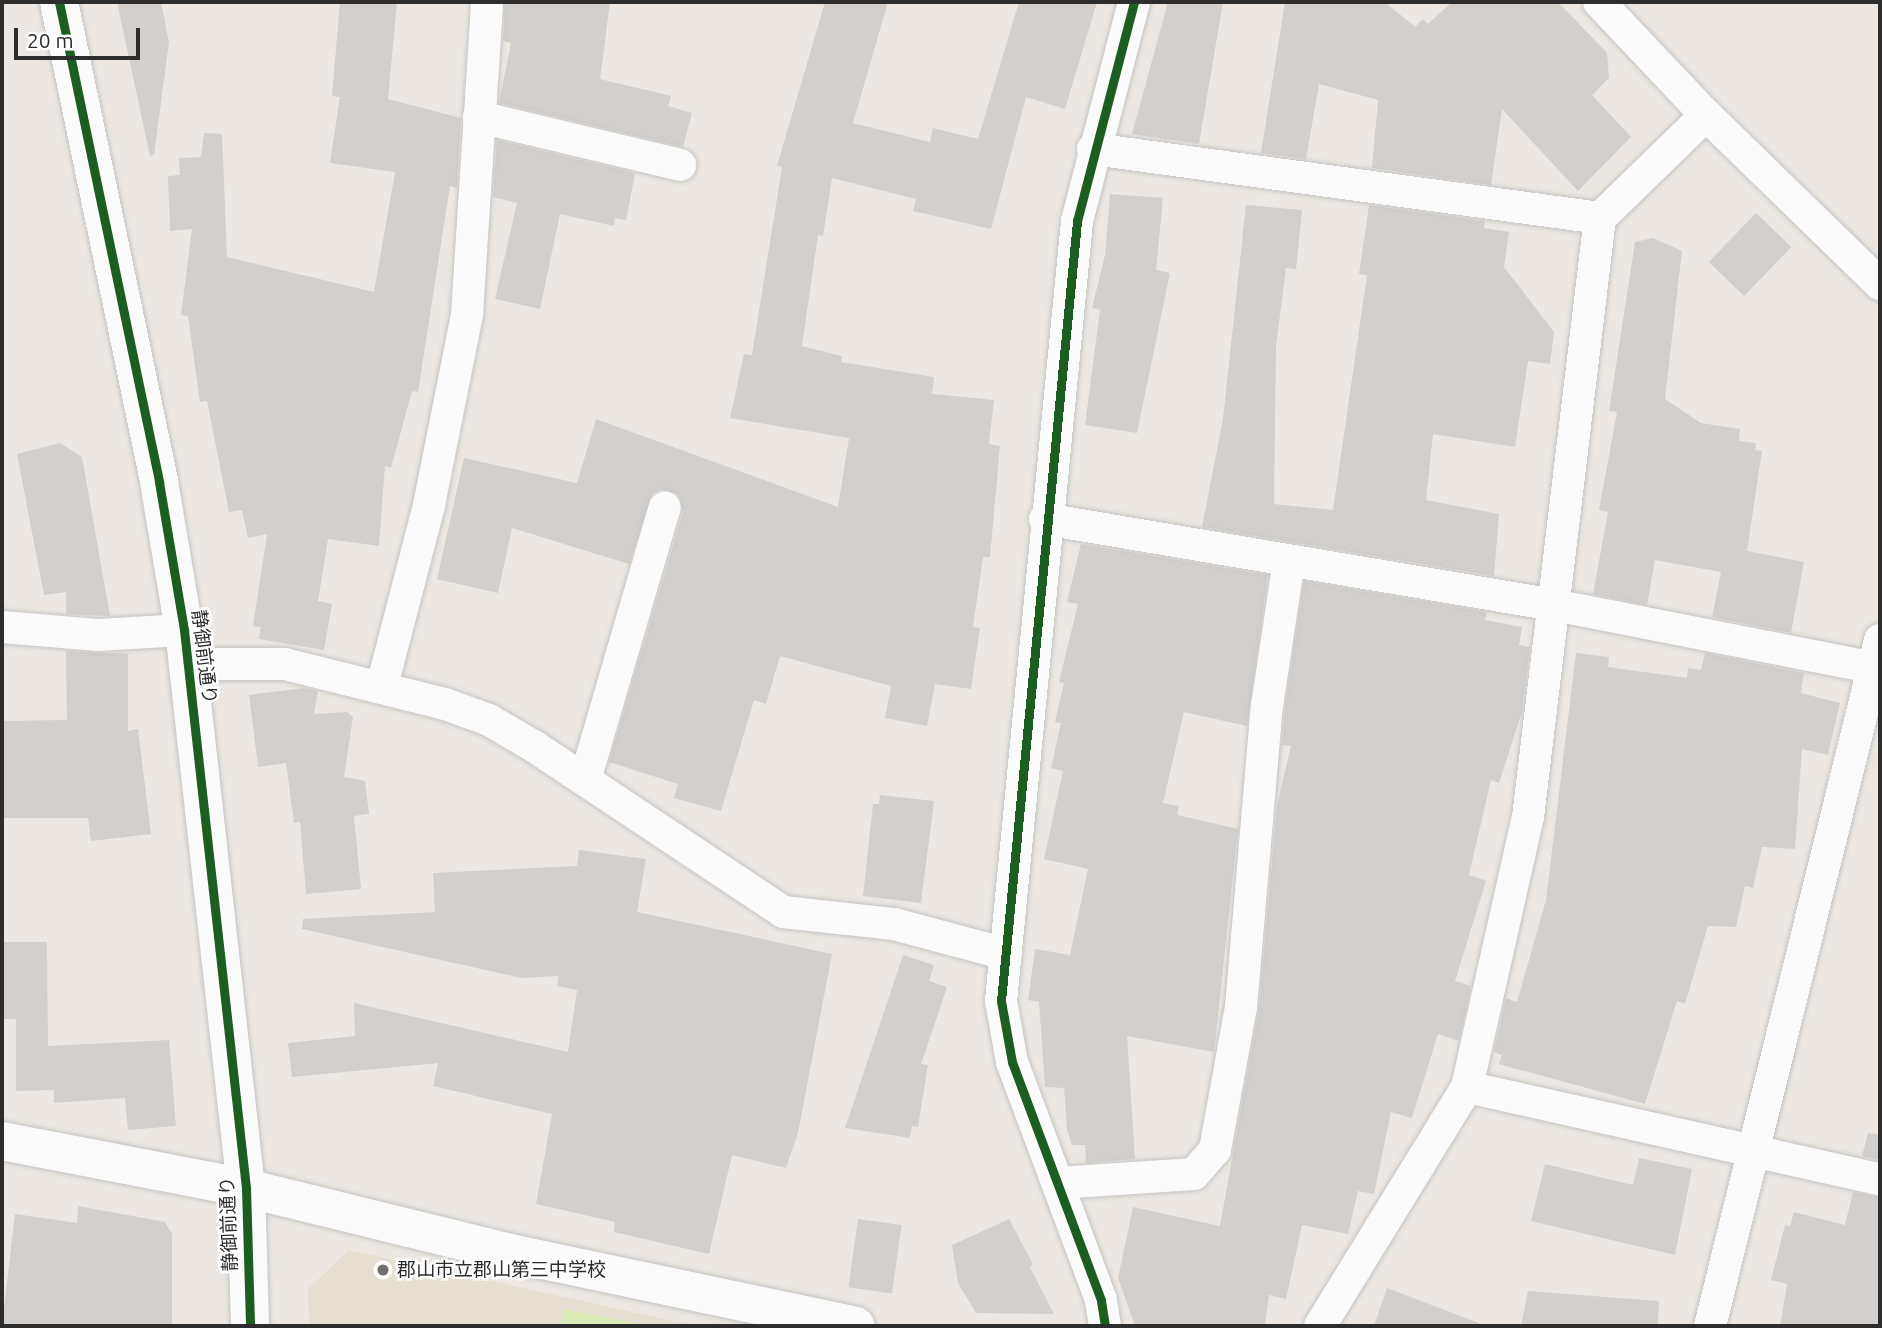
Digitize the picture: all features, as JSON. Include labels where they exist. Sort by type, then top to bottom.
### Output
[{"type":"street","name":"静御前通り","points":[[59,2],[159,482],[186,647],[246,1188],[250,1326]]},
{"type":"street","points":[[382,686],[429,505],[467,314],[487,2]]},
{"type":"street","points":[[1105,1326],[1101,1300],[1006,1034],[1001,1001],[1045,519],[1077,221],[1093,149],[1135,2]]},
{"type":"street","points":[[1600,2],[1706,115],[1880,284]]},
{"type":"street","points":[[1320,1326],[1467,1087],[1528,817],[1600,218],[1706,115]]},
{"type":"street","points":[[479,117],[680,164]]},
{"type":"street","points":[[1093,149],[1600,218]]},
{"type":"street","points":[[585,780],[664,507]]},
{"type":"street","points":[[1045,519],[1554,606],[1877,654],[1751,1147],[1710,1326]]},
{"type":"street","points":[[1058,1183],[1194,1174],[1214,1150],[1241,1007],[1267,706],[1289,561]]},
{"type":"street","points":[[2,627],[98,635],[285,664],[382,686],[489,720],[585,780],[783,912],[894,924],[1006,954]]},
{"type":"street","points":[[1467,1087],[1751,1147],[1880,1180]]},
{"type":"street","points":[[2,1141],[246,1188],[510,1252],[855,1326]]},
{"type":"shaded area","name":"郡山市立郡山第三中学校","points":[[349,1250],[696,1326],[309,1326],[308,1289]]},
{"type":"green space","points":[[564,1309],[649,1326],[560,1326]]},
{"type":"building","points":[[117,2],[161,2],[169,42],[154,155],[150,156]]},
{"type":"building","points":[[340,2],[397,2],[388,99],[461,118],[457,188],[450,186],[418,392],[412,391],[391,468],[385,466],[379,546],[328,539],[318,601],[332,604],[324,650],[259,639],[261,627],[253,626],[267,534],[248,538],[242,510],[229,512],[207,401],[200,402],[188,316],[181,315],[192,229],[170,231],[168,176],[180,175],[179,158],[201,157],[204,133],[222,134],[227,257],[374,292],[395,172],[330,163],[340,97],[332,96]]},
{"type":"building","points":[[505,2],[610,2],[600,79],[671,96],[668,106],[692,113],[683,147],[499,103],[511,43],[503,41]]},
{"type":"building","points":[[825,2],[888,2],[853,123],[930,142],[933,128],[978,139],[1019,2],[1097,2],[1065,109],[1026,97],[991,229],[913,211],[916,199],[832,178],[823,236],[818,235],[802,346],[842,356],[841,362],[934,377],[932,394],[994,400],[989,444],[1000,446],[990,557],[983,557],[973,627],[980,628],[971,689],[935,684],[927,726],[885,718],[891,686],[780,656],[766,704],[754,700],[721,811],[674,798],[678,784],[609,762],[683,512],[678,494],[661,489],[652,494],[629,564],[512,528],[498,593],[437,579],[464,458],[577,483],[596,419],[838,507],[849,438],[730,418],[744,354],[752,355],[782,167],[777,166]]},
{"type":"building","points":[[1168,2],[1223,2],[1199,144],[1132,134]]},
{"type":"building","points":[[1285,2],[1385,2],[1415,27],[1423,19],[1428,24],[1452,2],[1558,2],[1607,53],[1609,78],[1592,95],[1631,137],[1578,191],[1502,109],[1491,185],[1372,168],[1378,100],[1319,84],[1306,159],[1261,153]]},
{"type":"building","points":[[497,140],[635,173],[626,220],[615,218],[614,226],[560,214],[540,309],[495,299],[517,203],[493,197]]},
{"type":"building","points":[[1110,194],[1163,198],[1156,270],[1170,273],[1137,433],[1085,425],[1100,310],[1092,308],[1105,255]]},
{"type":"building","points":[[1246,205],[1302,210],[1296,269],[1286,268],[1276,346],[1274,504],[1333,510],[1367,275],[1359,274],[1369,205],[1485,221],[1484,228],[1509,232],[1504,267],[1554,332],[1550,364],[1528,361],[1515,447],[1433,434],[1426,500],[1499,514],[1494,576],[1202,527],[1223,419]]},
{"type":"building","points":[[1756,213],[1791,247],[1744,296],[1709,262]]},
{"type":"building","points":[[1653,238],[1682,251],[1665,399],[1701,423],[1740,429],[1739,441],[1756,443],[1755,450],[1762,451],[1747,551],[1804,562],[1791,633],[1712,617],[1721,572],[1655,560],[1647,605],[1593,594],[1608,512],[1599,510],[1617,412],[1609,411],[1635,242]]},
{"type":"building","points":[[60,443],[82,457],[110,616],[66,614],[66,592],[44,595],[17,454]]},
{"type":"building","points":[[1081,544],[1268,575],[1247,726],[1184,712],[1163,803],[1179,806],[1177,815],[1238,829],[1214,1052],[1127,1036],[1135,1159],[1086,1163],[1085,1145],[1072,1145],[1067,1130],[1064,1088],[1045,1087],[1039,1002],[1028,1000],[1035,949],[1070,955],[1088,869],[1044,859],[1063,771],[1051,768],[1061,723],[1055,722],[1064,683],[1059,682],[1078,604],[1067,602]]},
{"type":"building","points":[[1304,581],[1487,612],[1485,620],[1522,627],[1519,645],[1530,647],[1522,712],[1499,783],[1491,780],[1469,875],[1486,881],[1455,981],[1471,986],[1459,1041],[1438,1034],[1412,1118],[1391,1112],[1374,1194],[1358,1191],[1348,1234],[1302,1225],[1286,1299],[1269,1295],[1265,1326],[1135,1326],[1118,1278],[1133,1207],[1220,1226],[1259,1009],[1277,805],[1291,746],[1282,745],[1285,708]]},
{"type":"building","points":[[66,651],[128,654],[128,731],[138,729],[151,834],[91,841],[88,818],[2,818],[2,721],[67,720]]},
{"type":"building","points":[[1576,653],[1609,657],[1608,667],[1687,678],[1688,668],[1701,670],[1705,653],[1804,673],[1801,693],[1840,703],[1828,755],[1802,749],[1795,849],[1762,847],[1753,888],[1745,886],[1736,927],[1708,926],[1685,1004],[1677,1001],[1645,1104],[1499,1064],[1502,1055],[1494,1052],[1506,998],[1517,1002],[1546,900]]},
{"type":"building","points":[[304,688],[318,691],[314,714],[347,712],[353,717],[344,777],[365,781],[369,814],[354,816],[361,889],[306,894],[300,822],[294,823],[286,763],[258,767],[249,695]]},
{"type":"building","points":[[880,795],[934,801],[921,903],[863,896],[873,804],[879,804]]},
{"type":"building","points":[[579,850],[646,859],[637,912],[832,954],[798,1133],[786,1168],[732,1155],[709,1254],[614,1232],[615,1222],[536,1204],[552,1114],[433,1086],[438,1063],[292,1077],[288,1043],[355,1036],[354,1003],[568,1052],[577,990],[557,986],[559,976],[521,978],[302,929],[303,919],[435,912],[433,873],[577,866]]},
{"type":"building","points":[[2,942],[47,942],[48,1046],[169,1040],[176,1126],[128,1130],[125,1098],[54,1103],[54,1090],[16,1091],[16,1019],[2,1019]]},
{"type":"building","points":[[903,955],[934,965],[929,981],[947,987],[921,1064],[928,1065],[918,1127],[912,1126],[910,1138],[845,1128]]},
{"type":"building","points":[[1868,1133],[1880,1135],[1880,1160],[1862,1156]]},
{"type":"building","points":[[1639,1158],[1692,1169],[1675,1255],[1531,1221],[1545,1164],[1633,1185]]},
{"type":"building","points":[[1853,1192],[1880,1197],[1880,1326],[1780,1326],[1787,1284],[1771,1280],[1785,1225],[1790,1226],[1794,1212],[1845,1225]]},
{"type":"building","points":[[78,1206],[165,1222],[172,1234],[172,1326],[2,1326],[15,1214],[77,1223]]},
{"type":"building","points":[[858,1219],[902,1225],[892,1293],[848,1287]]},
{"type":"building","points":[[1009,1219],[1033,1264],[1030,1267],[1054,1314],[976,1313],[958,1283],[952,1245]]},
{"type":"building","points":[[1387,1288],[1479,1323],[1478,1326],[1374,1326]]},
{"type":"building","points":[[1528,1291],[1659,1301],[1658,1326],[1521,1326]]},
{"type":"cycle path","points":[[59,2],[159,482],[184,630],[246,1188],[250,1326]]},
{"type":"cycle path","points":[[1105,1326],[1101,1300],[1012,1062],[1001,1001],[1077,221],[1134,2]]},
{"type":"place","name":"郡山市立郡山第三中学校","points":[[383,1270]]}]
